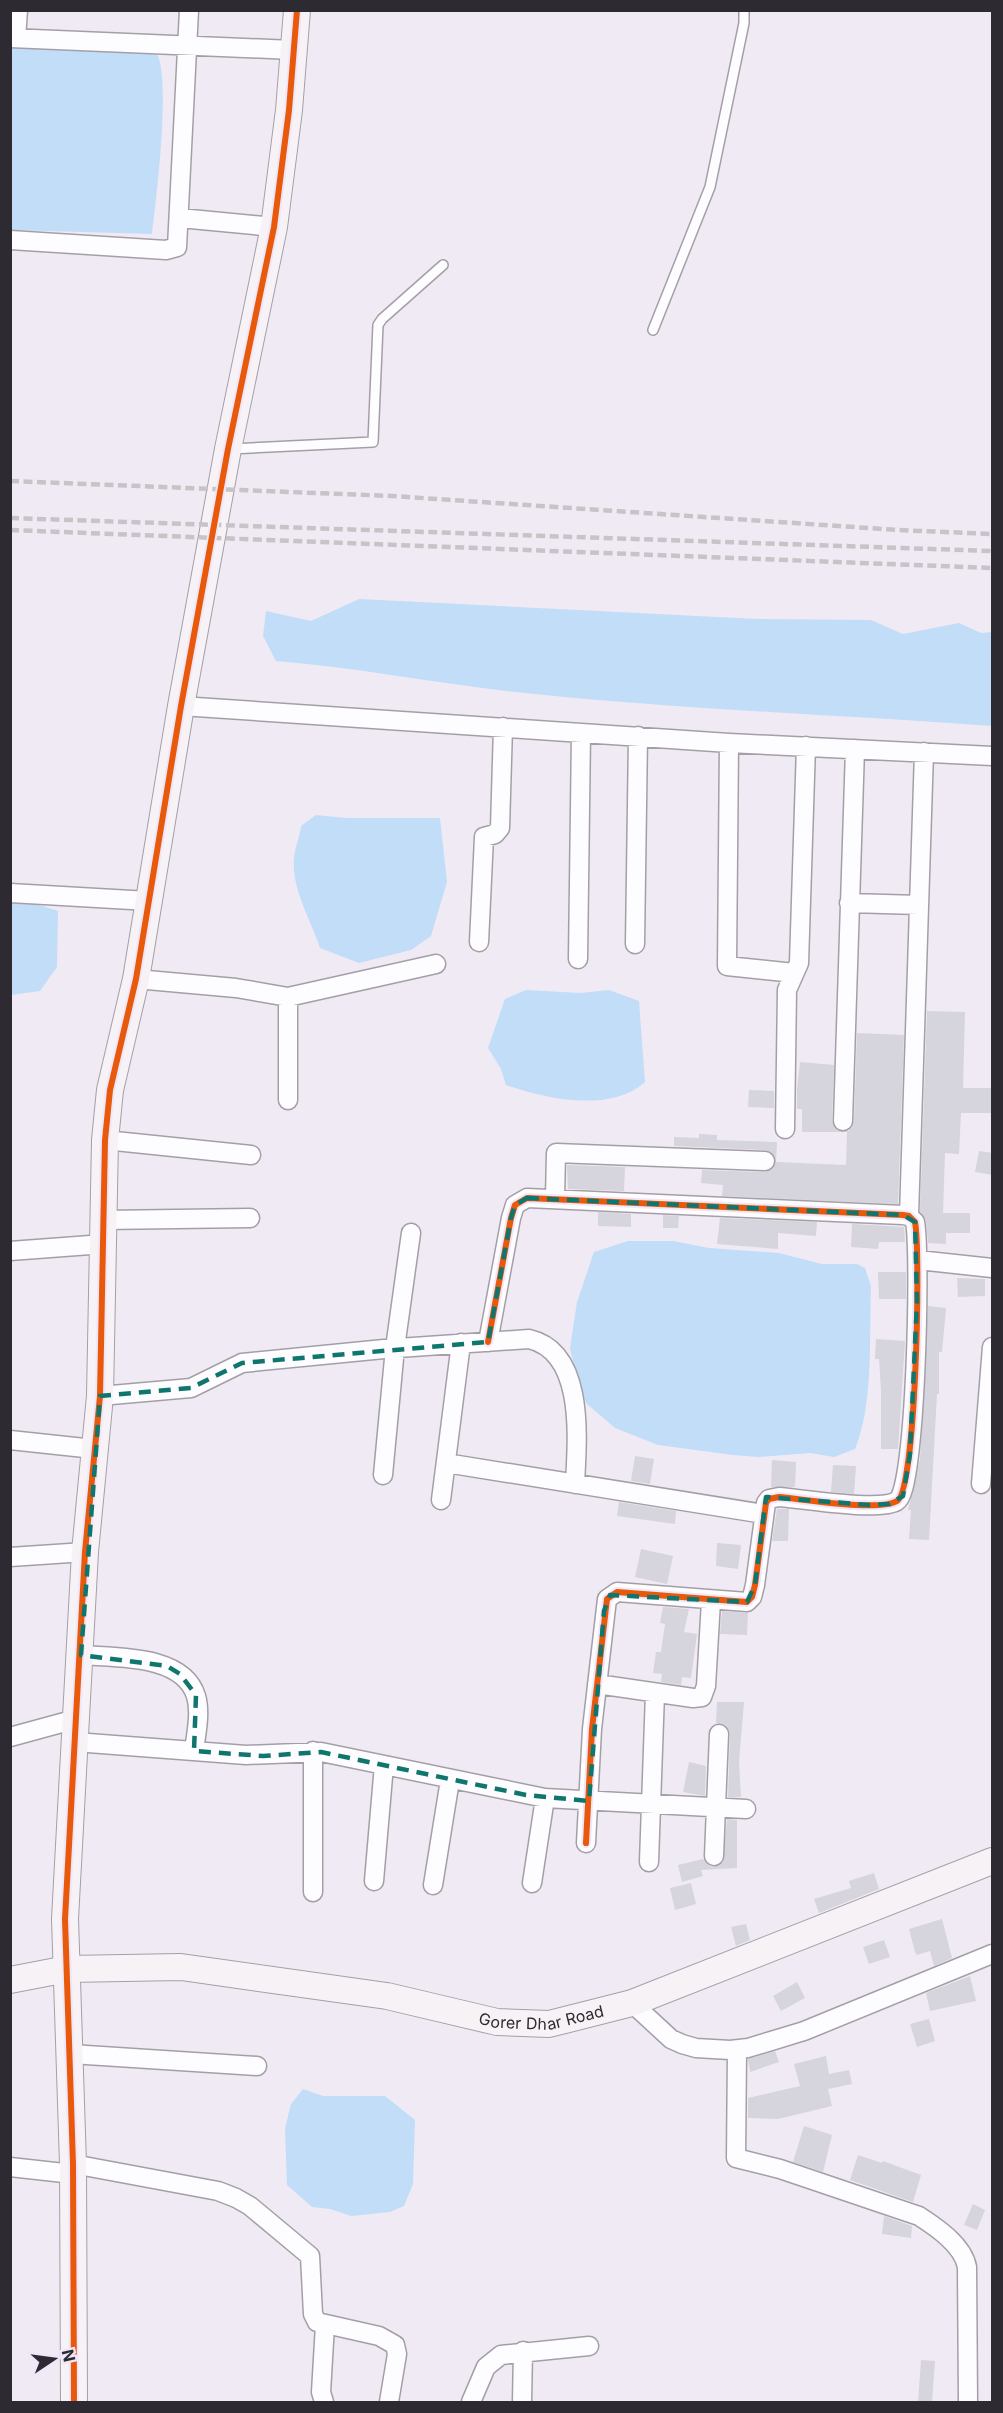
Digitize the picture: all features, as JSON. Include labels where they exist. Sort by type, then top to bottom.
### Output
[{"type":"street","points":[[18,10],[13,38],[293,50]]},
{"type":"street","points":[[10,240],[172,249],[179,243],[189,10]]},
{"type":"street","points":[[74,2403],[71,2055],[65,1928],[85,1552],[100,1396],[105,1140],[110,1090],[136,979],[181,706],[228,449],[274,227],[289,110],[297,10]]},
{"type":"street","points":[[180,218],[274,227]]},
{"type":"street","points":[[181,706],[729,743],[993,756]]},
{"type":"street","points":[[479,942],[484,837],[495,834],[500,828],[503,727]]},
{"type":"street","points":[[579,959],[580,733]]},
{"type":"street","points":[[635,944],[638,736]]},
{"type":"street","points":[[729,743],[727,966],[794,974]]},
{"type":"street","points":[[785,1129],[787,990],[799,963],[806,746]]},
{"type":"street","points":[[843,1121],[855,749]]},
{"type":"street","points":[[909,1216],[924,752]]},
{"type":"street","points":[[10,893],[149,901]]},
{"type":"street","points":[[849,903],[919,905]]},
{"type":"street","points":[[136,979],[236,988],[288,997],[436,964]]},
{"type":"street","points":[[288,997],[288,1100]]},
{"type":"street","points":[[105,1140],[251,1155]]},
{"type":"street","points":[[555,1198],[556,1153],[765,1161]]},
{"type":"street","points":[[488,1341],[515,1205],[527,1198],[909,1216],[915,1222],[918,1260],[910,1454],[903,1496],[898,1501],[889,1504],[869,1505],[772,1497],[766,1503],[752,1597],[741,1604],[624,1592],[610,1595],[604,1611],[592,1729],[586,1844]]},
{"type":"street","points":[[10,1251],[103,1232],[250,1218]]},
{"type":"street","points":[[383,1475],[394,1348],[411,1233]]},
{"type":"street","points":[[918,1260],[993,1268]]},
{"type":"street","points":[[100,1396],[190,1388],[242,1363],[394,1348],[529,1339],[542,1342],[554,1353],[573,1392],[578,1409],[575,1484]]},
{"type":"street","points":[[441,1500],[461,1343]]},
{"type":"street","points":[[981,1484],[993,1347]]},
{"type":"street","points":[[10,1440],[94,1449]]},
{"type":"street","points":[[446,1463],[764,1514]]},
{"type":"street","points":[[10,1557],[85,1552]]},
{"type":"street","points":[[597,1684],[693,1698],[705,1693],[711,1601]]},
{"type":"street","points":[[81,1654],[167,1666],[180,1674],[196,1695],[198,1722],[194,1751]]},
{"type":"street","points":[[649,1862],[653,1804],[655,1693]]},
{"type":"street","points":[[10,1737],[76,1730],[194,1751],[263,1756],[313,1751],[545,1798],[746,1809]]},
{"type":"street","points":[[714,1856],[719,1734]]},
{"type":"street","points":[[312,1892],[313,1751]]},
{"type":"street","points":[[374,1881],[384,1765]]},
{"type":"street","points":[[433,1885],[450,1780]]},
{"type":"street","points":[[532,1883],[545,1798]]},
{"type":"street","name":"Gorer Dhar Road","points":[[10,1980],[67,1969],[181,1967],[387,1996],[497,2022],[524,2025],[549,2024],[632,2003],[993,1861]]},
{"type":"street","points":[[632,2003],[672,2039],[682,2044],[696,2049],[737,2050],[804,2031],[993,1954]]},
{"type":"street","points":[[737,2050],[736,2158],[786,2170],[919,2216],[963,2254],[967,2267],[968,2403]]},
{"type":"street","points":[[71,2055],[257,2066]]},
{"type":"street","points":[[10,2167],[73,2169],[218,2191],[250,2206],[310,2256],[313,2314],[317,2322],[390,2339],[395,2345],[397,2354],[389,2403]]},
{"type":"street","points":[[324,2403],[321,2392],[325,2325]]},
{"type":"street","points":[[471,2403],[486,2367],[501,2355],[589,2346]]},
{"type":"street","points":[[522,2403],[523,2351]]},
{"type":"lane","points":[[653,330],[710,187],[744,23],[744,10]]},
{"type":"lane","points":[[228,449],[373,442],[378,325],[443,265]]},
{"type":"highlighted area","points":[[527,1198],[903,1215],[915,1222],[917,1301],[910,1454],[903,1496],[889,1504],[869,1505],[766,1497],[755,1585],[747,1602],[610,1595],[604,1611],[589,1801],[526,1795],[321,1752],[263,1756],[194,1751],[196,1695],[180,1674],[167,1666],[81,1655],[100,1396],[191,1388],[242,1363],[488,1342],[511,1218],[515,1205]]},
{"type":"water","points":[[11,48],[157,54],[161,68],[163,113],[152,234],[11,230]]},
{"type":"water","points":[[359,599],[757,619],[871,620],[903,634],[959,623],[981,633],[992,632],[992,726],[567,697],[276,661],[263,636],[266,611],[311,621]]},
{"type":"water","points":[[316,815],[346,818],[440,818],[447,882],[431,936],[411,950],[359,963],[320,948],[299,892],[294,869],[301,826]]},
{"type":"water","points":[[10,901],[27,901],[58,911],[57,967],[40,991],[11,995]]},
{"type":"water","points":[[526,990],[580,993],[609,990],[639,1001],[645,1082],[631,1092],[615,1098],[597,1100],[540,1095],[506,1085],[501,1069],[488,1048],[505,999]]},
{"type":"water","points":[[628,1241],[673,1241],[709,1248],[779,1253],[822,1264],[857,1264],[865,1268],[871,1286],[868,1391],[861,1431],[855,1449],[834,1457],[810,1453],[758,1457],[658,1445],[615,1428],[587,1404],[579,1390],[570,1348],[577,1302],[594,1252]]},
{"type":"water","points":[[303,2089],[323,2096],[385,2096],[415,2120],[413,2184],[404,2206],[390,2212],[351,2216],[330,2209],[312,2207],[287,2185],[285,2128],[291,2104]]},
{"type":"building","points":[[927,1011],[965,1012],[963,1088],[993,1088],[993,1113],[961,1113],[959,1154],[945,1153],[943,1213],[970,1213],[970,1233],[946,1233],[946,1244],[928,1243],[926,1221],[920,1211]]},
{"type":"building","points":[[857,1033],[904,1035],[898,1204],[722,1196],[723,1185],[701,1183],[702,1170],[765,1172],[774,1167],[775,1156],[765,1150],[674,1146],[674,1137],[699,1138],[699,1134],[717,1135],[717,1140],[777,1142],[776,1162],[846,1165],[847,1132],[802,1132],[802,1109],[797,1109],[797,1089],[800,1062],[834,1065],[832,1121],[838,1131],[849,1131],[854,1121]]},
{"type":"building","points":[[749,1090],[774,1091],[774,1108],[748,1107]]},
{"type":"building","points":[[979,1151],[993,1153],[993,1175],[975,1172]]},
{"type":"building","points":[[567,1165],[625,1167],[624,1191],[568,1189]]},
{"type":"building","points":[[598,1212],[631,1214],[631,1227],[598,1226]]},
{"type":"building","points":[[663,1215],[679,1216],[678,1228],[663,1228]]},
{"type":"building","points":[[720,1218],[817,1222],[816,1236],[778,1233],[778,1249],[717,1244]]},
{"type":"building","points":[[852,1224],[904,1227],[905,1242],[879,1242],[878,1249],[851,1247]]},
{"type":"building","points":[[878,1272],[906,1272],[906,1299],[879,1299]]},
{"type":"building","points":[[957,1278],[985,1279],[985,1296],[958,1297]]},
{"type":"building","points":[[928,1306],[946,1308],[942,1352],[939,1352],[939,1394],[937,1394],[929,1540],[909,1539],[911,1510],[908,1510],[920,1459]]},
{"type":"building","points":[[876,1339],[905,1341],[898,1449],[881,1449],[881,1390],[879,1359],[875,1359]]},
{"type":"building","points":[[635,1456],[654,1459],[650,1484],[631,1481]]},
{"type":"building","points":[[772,1460],[796,1462],[795,1487],[771,1487]]},
{"type":"building","points":[[833,1465],[856,1466],[854,1494],[831,1492]]},
{"type":"building","points":[[619,1502],[676,1511],[675,1524],[617,1516]]},
{"type":"building","points":[[777,1509],[789,1509],[788,1541],[772,1541]]},
{"type":"building","points":[[717,1543],[741,1545],[738,1569],[716,1566]]},
{"type":"building","points":[[641,1549],[673,1556],[667,1584],[635,1577]]},
{"type":"building","points":[[663,1607],[689,1609],[684,1632],[697,1634],[691,1678],[682,1677],[681,1685],[661,1682],[662,1674],[653,1673],[656,1652],[661,1652],[665,1624],[660,1623]]},
{"type":"building","points":[[722,1611],[748,1613],[747,1635],[720,1634]]},
{"type":"building","points":[[717,1702],[744,1702],[739,1762],[741,1797],[728,1797],[730,1734],[725,1725],[716,1723]]},
{"type":"building","points":[[689,1762],[706,1766],[705,1796],[683,1792]]},
{"type":"building","points":[[727,1819],[737,1820],[737,1868],[701,1870],[703,1876],[682,1882],[678,1865],[703,1859],[713,1867],[723,1862]]},
{"type":"building","points":[[874,1873],[879,1889],[819,1913],[814,1899],[851,1888],[849,1881]]},
{"type":"building","points":[[691,1883],[696,1904],[675,1910],[670,1888]]},
{"type":"building","points":[[942,1919],[952,1958],[934,1966],[930,1951],[917,1955],[909,1929]]},
{"type":"building","points":[[746,1924],[750,1940],[736,1946],[731,1927]]},
{"type":"building","points":[[884,1940],[890,1957],[869,1964],[863,1947]]},
{"type":"building","points":[[970,1976],[976,2001],[930,2011],[926,1993]]},
{"type":"building","points":[[797,1982],[805,1998],[781,2011],[773,1996]]},
{"type":"building","points":[[929,2019],[935,2041],[917,2047],[910,2024]]},
{"type":"building","points":[[775,2051],[779,2062],[750,2072],[748,2059]]},
{"type":"building","points":[[826,2056],[829,2074],[849,2070],[852,2084],[828,2089],[832,2106],[778,2119],[748,2118],[748,2098],[800,2086],[794,2064]]},
{"type":"building","points":[[804,2126],[832,2135],[823,2172],[793,2162]]},
{"type":"building","points":[[858,2155],[882,2163],[883,2161],[921,2175],[913,2202],[850,2180]]},
{"type":"building","points":[[973,2204],[985,2210],[977,2230],[964,2225]]},
{"type":"building","points":[[884,2216],[912,2226],[911,2238],[882,2234]]},
{"type":"building","points":[[921,2360],[935,2361],[932,2403],[918,2403]]},
{"type":"railway","points":[[10,481],[392,496],[898,530],[992,534]]},
{"type":"railway","points":[[10,518],[992,551]]},
{"type":"railway","points":[[10,530],[992,568]]},
{"type":"cycle path","points":[[74,2402],[73,2164],[65,1919],[85,1552],[100,1396],[105,1140],[110,1090],[136,979],[181,706],[228,449],[274,227],[289,110],[297,10]]},
{"type":"cycle path","points":[[488,1342],[511,1218],[515,1205],[527,1198],[903,1215],[909,1216],[915,1222],[917,1321],[913,1417],[909,1458],[903,1487],[897,1501],[888,1504],[858,1505],[779,1497],[769,1499],[766,1503],[755,1585],[752,1597],[747,1602],[617,1592],[607,1599],[592,1729],[586,1843]]}]
